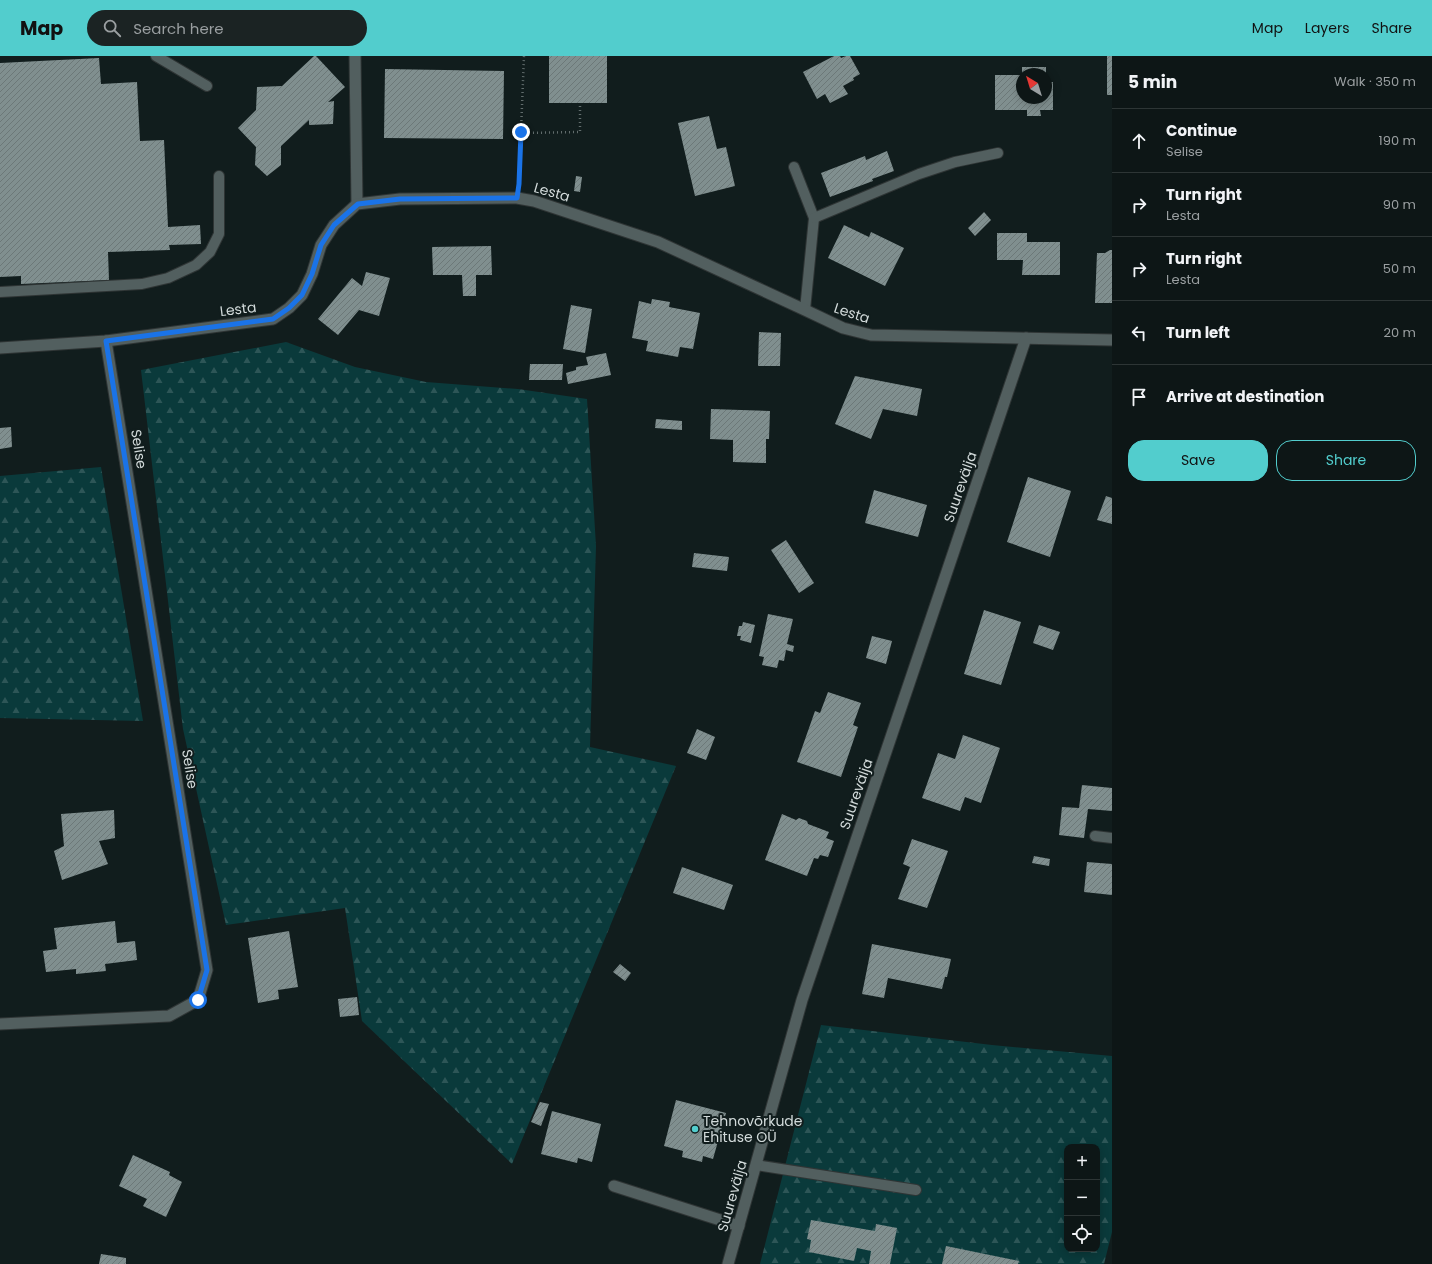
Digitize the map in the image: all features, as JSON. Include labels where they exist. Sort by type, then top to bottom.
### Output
[{"type":"street","points":[[355,56],[358,204]]},
{"type":"street","name":"Lesta","points":[[0,348],[106,341],[273,319],[289,308],[302,295],[312,274],[321,245],[334,225],[358,204],[400,199],[517,198],[534,201],[658,242],[843,328],[871,335],[1112,340]]},
{"type":"street","name":"Suurevälja","points":[[728,1264],[802,1000],[1026,338]]},
{"type":"street","name":"Selise","points":[[0,1025],[169,1016],[198,1000],[207,970],[106,341]]},
{"type":"street","points":[[614,1186],[739,1226]]},
{"type":"lane","points":[[156,56],[206,86]]},
{"type":"lane","points":[[814,218],[919,174],[955,162],[998,153]]},
{"type":"lane","points":[[794,167],[814,218],[805,310]]},
{"type":"lane","points":[[0,292],[142,284],[168,278],[196,265],[210,252],[219,234],[219,176]]},
{"type":"lane","points":[[1095,836],[1112,838]]},
{"type":"lane","points":[[756,1165],[916,1190]]},
{"type":"path","points":[[517,198],[519,184],[524,56]]},
{"type":"path","points":[[521,132],[580,132],[580,103]]},
{"type":"green space","points":[[286,342],[355,367],[426,382],[518,389],[587,399],[596,546],[590,747],[676,766],[512,1164],[362,1021],[345,908],[226,925],[183,729],[141,370]]},
{"type":"green space","points":[[101,467],[143,721],[0,718],[0,476]]},
{"type":"green space","points":[[821,1025],[992,1045],[1112,1056],[1112,1232],[1104,1264],[760,1264]]},
{"type":"building","points":[[314,56],[316,56],[345,87],[328,102],[334,101],[333,124],[309,125],[309,120],[281,146],[281,165],[267,176],[255,165],[256,147],[238,128],[256,110],[257,87],[282,86]]},
{"type":"building","points":[[549,56],[607,56],[607,103],[549,103]]},
{"type":"building","points":[[834,56],[840,56],[841,58],[850,56],[860,74],[853,78],[854,80],[843,86],[848,94],[830,103],[825,94],[817,99],[803,72]]},
{"type":"building","points":[[1107,56],[1112,56],[1112,95],[1107,95]]},
{"type":"building","points":[[99,58],[101,84],[137,82],[140,141],[164,140],[168,227],[200,225],[201,244],[169,245],[170,250],[108,252],[109,280],[21,284],[21,276],[0,277],[0,63]]},
{"type":"building","points":[[1022,67],[1046,67],[1046,68]]},
{"type":"building","points":[[385,69],[504,71],[503,139],[384,138]]},
{"type":"building","points":[[995,75],[1016,75],[1016,104],[1052,104],[1053,82],[1053,110],[1040,110],[1041,116],[1027,116],[1027,110],[995,110]]},
{"type":"building","points":[[709,116],[717,149],[726,147],[735,186],[695,196],[678,123]]},
{"type":"building","points":[[887,151],[894,171],[872,179],[873,181],[830,197],[821,173],[865,156],[866,160]]},
{"type":"building","points":[[576,176],[582,177],[580,192],[574,191]]},
{"type":"building","points":[[984,212],[991,220],[975,236],[968,228]]},
{"type":"building","points":[[844,225],[869,237],[871,232],[904,248],[885,286],[828,258]]},
{"type":"building","points":[[997,233],[1027,233],[1027,242],[1060,242],[1060,275],[1022,275],[1023,260],[997,260]]},
{"type":"building","points":[[491,246],[492,275],[476,275],[476,296],[463,296],[462,275],[433,275],[432,247]]},
{"type":"building","points":[[1112,250],[1112,303],[1095,303],[1097,253],[1105,253]]},
{"type":"building","points":[[366,272],[390,278],[379,316],[359,310],[338,335],[318,319],[352,278],[362,286]]},
{"type":"building","points":[[652,299],[670,302],[669,307],[700,313],[693,349],[680,347],[678,357],[646,351],[648,341],[632,338],[639,301],[651,304]]},
{"type":"building","points":[[571,305],[592,309],[585,353],[563,349]]},
{"type":"building","points":[[759,332],[781,333],[780,366],[758,366]]},
{"type":"building","points":[[606,353],[611,375],[568,384],[566,373],[576,370],[576,367],[588,365],[586,357]]},
{"type":"building","points":[[530,364],[563,364],[562,380],[529,380]]},
{"type":"building","points":[[855,376],[922,389],[917,416],[883,409],[871,439],[835,424]]},
{"type":"building","points":[[711,409],[770,411],[769,439],[766,439],[766,463],[733,462],[733,440],[710,439]]},
{"type":"building","points":[[656,419],[682,421],[682,430],[655,428]]},
{"type":"building","points":[[11,427],[12,447],[0,449],[0,428]]},
{"type":"building","points":[[1028,477],[1071,491],[1050,557],[1007,542]]},
{"type":"building","points":[[874,490],[927,505],[918,537],[865,523]]},
{"type":"building","points":[[1106,496],[1112,498],[1112,524],[1097,520]]},
{"type":"building","points":[[786,540],[814,583],[799,593],[771,550]]},
{"type":"building","points":[[694,553],[729,557],[727,571],[692,567]]},
{"type":"building","points":[[984,610],[1021,622],[1001,685],[964,674]]},
{"type":"building","points":[[768,614],[793,619],[787,644],[794,646],[793,652],[786,650],[784,661],[779,660],[777,668],[762,665],[764,657],[759,656]]},
{"type":"building","points":[[743,622],[755,625],[751,643],[740,640],[741,636],[737,636],[739,626],[742,626]]},
{"type":"building","points":[[1039,625],[1060,632],[1053,650],[1033,643]]},
{"type":"building","points":[[872,636],[892,641],[886,664],[866,658]]},
{"type":"building","points":[[828,692],[861,703],[853,725],[858,727],[841,777],[797,762],[815,711],[820,713]]},
{"type":"building","points":[[697,729],[715,737],[706,760],[687,753]]},
{"type":"building","points":[[963,735],[1000,748],[981,803],[965,797],[960,811],[922,798],[938,753],[955,759]]},
{"type":"building","points":[[1082,785],[1112,788],[1112,811],[1088,809],[1084,838],[1059,835],[1062,807],[1079,808]]},
{"type":"building","points":[[114,810],[115,838],[99,841],[108,864],[62,880],[54,851],[64,846],[61,814]]},
{"type":"building","points":[[782,814],[796,820],[799,818],[807,821],[808,824],[829,832],[826,838],[834,841],[828,857],[820,855],[818,859],[814,858],[807,876],[765,860]]},
{"type":"building","points":[[912,839],[948,851],[927,908],[898,899],[910,867],[903,864]]},
{"type":"building","points":[[1034,856],[1050,859],[1049,866],[1032,863]]},
{"type":"building","points":[[1087,862],[1112,864],[1112,895],[1084,892]]},
{"type":"building","points":[[682,867],[733,885],[724,910],[673,893]]},
{"type":"building","points":[[115,921],[117,943],[135,941],[137,960],[105,964],[106,971],[76,974],[76,969],[46,972],[43,951],[57,949],[54,928]]},
{"type":"building","points":[[289,931],[298,987],[278,990],[279,999],[258,1003],[248,938]]},
{"type":"building","points":[[872,944],[951,959],[947,977],[945,977],[942,989],[888,978],[884,998],[862,994]]},
{"type":"building","points":[[620,964],[631,973],[625,981],[613,972]]},
{"type":"building","points":[[357,997],[359,1015],[340,1017],[338,999]]},
{"type":"building","name":"Tehnovõrkude Ehituse OÜ","points":[[676,1100],[726,1113],[713,1159],[703,1156],[702,1162],[682,1157],[683,1151],[664,1146]]},
{"type":"building","points":[[540,1102],[549,1104],[541,1126],[531,1122]]},
{"type":"building","points":[[552,1111],[601,1124],[592,1162],[578,1158],[577,1163],[541,1154]]},
{"type":"building","points":[[133,1155],[170,1172],[169,1175],[182,1182],[166,1217],[143,1206],[147,1199],[119,1186]]},
{"type":"building","points":[[811,1220],[875,1231],[876,1224],[897,1228],[890,1264],[869,1264],[871,1251],[857,1248],[854,1261],[809,1252],[811,1240],[807,1239]]},
{"type":"building","points":[[946,1246],[1019,1261],[1018,1264],[942,1264]]},
{"type":"building","points":[[101,1254],[126,1258],[126,1264],[99,1264]]},
{"type":"place","name":"Tehnovõrkude Ehituse OÜ","points":[[695,1129]]},
{"type":"route","points":[[198,1000],[207,970],[106,341],[273,319],[289,308],[302,295],[312,274],[321,245],[334,225],[358,204],[400,199],[517,198],[521,132]]}]
